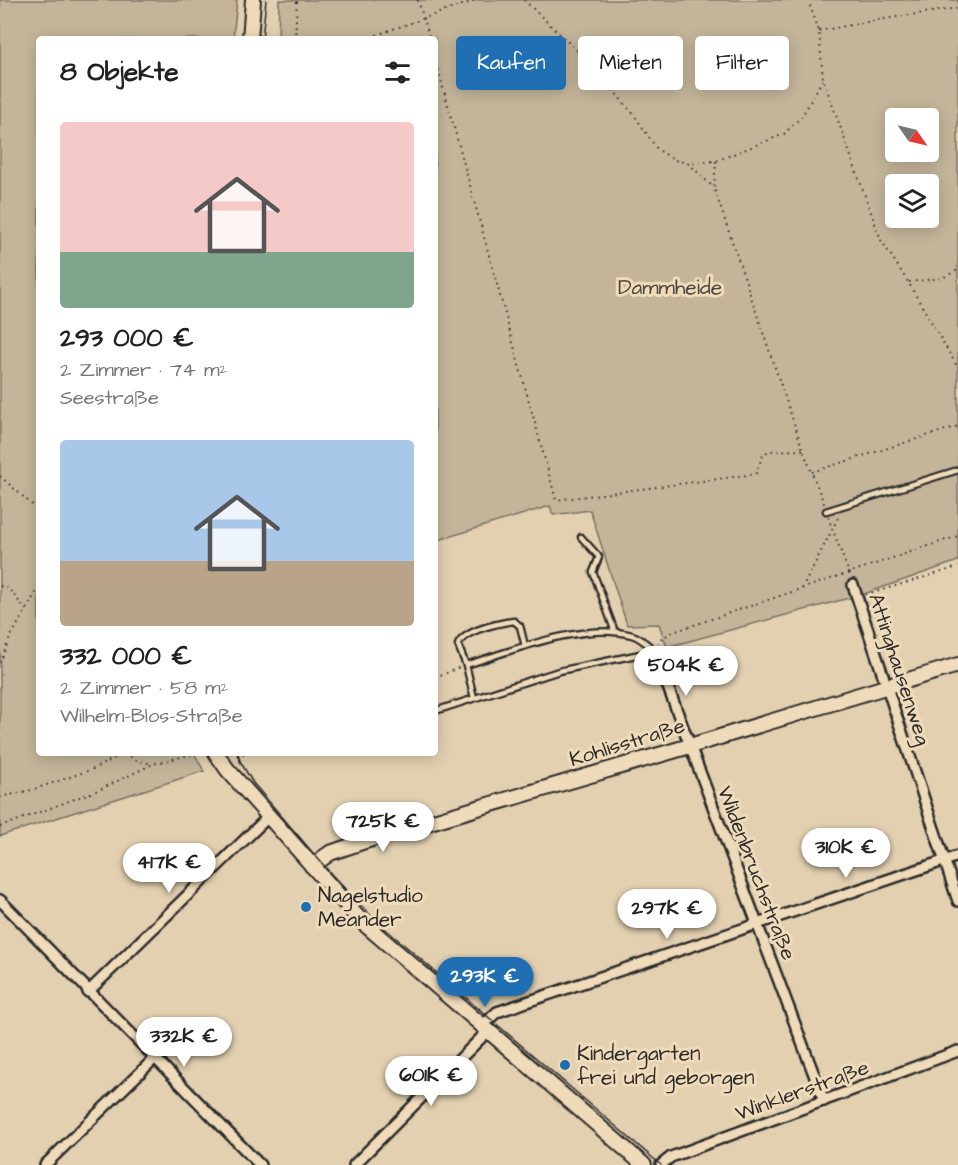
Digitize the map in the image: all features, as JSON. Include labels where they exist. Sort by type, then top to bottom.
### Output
[{"type":"street","points":[[250,36],[253,0]]},
{"type":"street","name":"Attinghausenweg","points":[[853,585],[958,901]]},
{"type":"street","name":"Wildenbruchstraße","points":[[656,654],[824,1101]]},
{"type":"street","name":"Kohlisstraße","points":[[312,866],[330,854],[365,841],[958,665]]},
{"type":"street","points":[[218,756],[361,921],[644,1165]]},
{"type":"street","points":[[88,992],[268,816]]},
{"type":"street","points":[[354,1165],[485,1028],[496,1012],[958,856]]},
{"type":"street","points":[[2,907],[260,1165]]},
{"type":"street","name":"Winklerstraße","points":[[661,1165],[671,1157],[958,1051]]},
{"type":"street","points":[[45,1165],[56,1161],[155,1058]]},
{"type":"lane","points":[[826,511],[958,470]]},
{"type":"lane","points":[[581,537],[599,557],[593,572],[615,632]]},
{"type":"lane","points":[[474,698],[466,665],[458,645],[461,638],[468,633],[514,621],[520,626],[525,646]]},
{"type":"lane","points":[[466,665],[576,633],[615,632],[634,635],[656,654]]},
{"type":"lane","points":[[438,710],[559,671],[656,654]]},
{"type":"path","points":[[294,36],[297,0]]},
{"type":"path","points":[[418,0],[429,36]]},
{"type":"path","points":[[373,36],[476,0]]},
{"type":"path","points":[[808,0],[819,32],[823,79],[881,240],[958,368]]},
{"type":"path","points":[[525,1],[591,64],[635,116],[657,149],[674,160],[688,163],[716,161],[784,134],[802,116],[823,79]]},
{"type":"path","points":[[819,32],[877,20],[958,8]]},
{"type":"path","points":[[438,69],[556,500],[756,474],[762,457],[768,451],[803,450]]},
{"type":"path","points":[[716,161],[714,188],[803,450],[846,566]]},
{"type":"path","points":[[688,163],[714,188]]},
{"type":"path","points":[[908,282],[942,278],[958,270]]},
{"type":"path","points":[[956,364],[958,359]]},
{"type":"path","points":[[812,472],[958,426]]},
{"type":"path","points":[[0,476],[36,508]]},
{"type":"path","points":[[802,589],[844,505]]},
{"type":"path","points":[[656,654],[660,639],[673,632],[958,536]]},
{"type":"path","points":[[858,597],[958,567]]},
{"type":"path","points":[[0,586],[8,588],[26,611]]},
{"type":"path","points":[[0,663],[10,638],[36,593]]},
{"type":"path","points":[[438,677],[466,665]]},
{"type":"path","points":[[0,797],[32,790],[93,769],[119,756]]},
{"type":"path","points":[[129,756],[138,761],[153,764]]},
{"type":"path","points":[[0,827],[101,789],[153,764],[185,756]]},
{"type":"green space","points":[[0,0],[237,0],[233,36],[36,36],[36,756],[196,756],[204,771],[0,836]]},
{"type":"green space","name":"Dammheide","points":[[279,0],[958,0],[958,561],[864,594],[667,647],[659,624],[627,625],[590,510],[553,515],[550,506],[438,540],[438,36],[278,36]]},
{"type":"tram line","points":[[262,36],[266,0]]},
{"type":"tram line","points":[[239,756],[253,783],[332,875],[375,920],[661,1165]]},
{"type":"place","name":"Nagelstudio Meander","points":[[306,907]]},
{"type":"place","name":"Kindergarten frei und geborgen","points":[[565,1065]]}]
